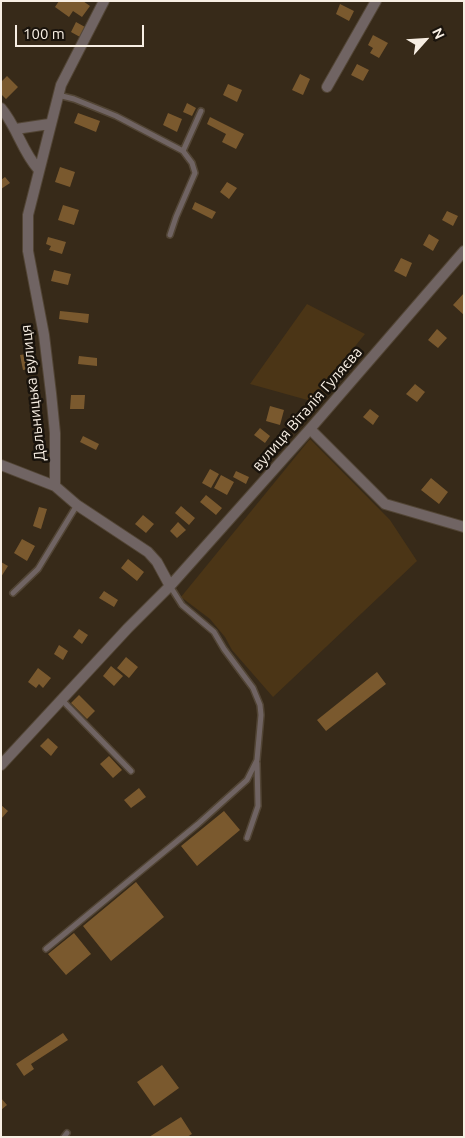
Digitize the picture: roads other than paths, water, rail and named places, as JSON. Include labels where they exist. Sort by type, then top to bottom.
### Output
[{"type":"street","name":"Дальницька вулиця","points":[[55,486],[55,433],[51,393],[27,236],[28,215],[57,95],[104,1]]},
{"type":"street","points":[[327,88],[376,1]]},
{"type":"street","points":[[1,108],[16,129],[27,154],[38,168]]},
{"type":"street","points":[[16,129],[49,124]]},
{"type":"street","name":"вулиця Віталія Гуляєва","points":[[170,586],[310,429],[464,251]]},
{"type":"street","points":[[310,429],[385,504],[464,527]]},
{"type":"street","points":[[1,465],[55,486],[77,505],[148,552],[157,562],[170,586],[1,765]]},
{"type":"lane","points":[[57,95],[74,99],[116,116],[183,151],[192,164],[195,173],[176,216],[170,235]]},
{"type":"lane","points":[[183,151],[201,112]]},
{"type":"lane","points":[[13,593],[38,568],[77,505]]},
{"type":"lane","points":[[170,586],[182,605],[214,632],[224,649],[254,688],[260,705],[261,715],[257,760],[258,806],[247,838]]},
{"type":"lane","points":[[62,700],[131,771]]},
{"type":"lane","points":[[46,949],[198,824],[247,780],[257,760]]}]
